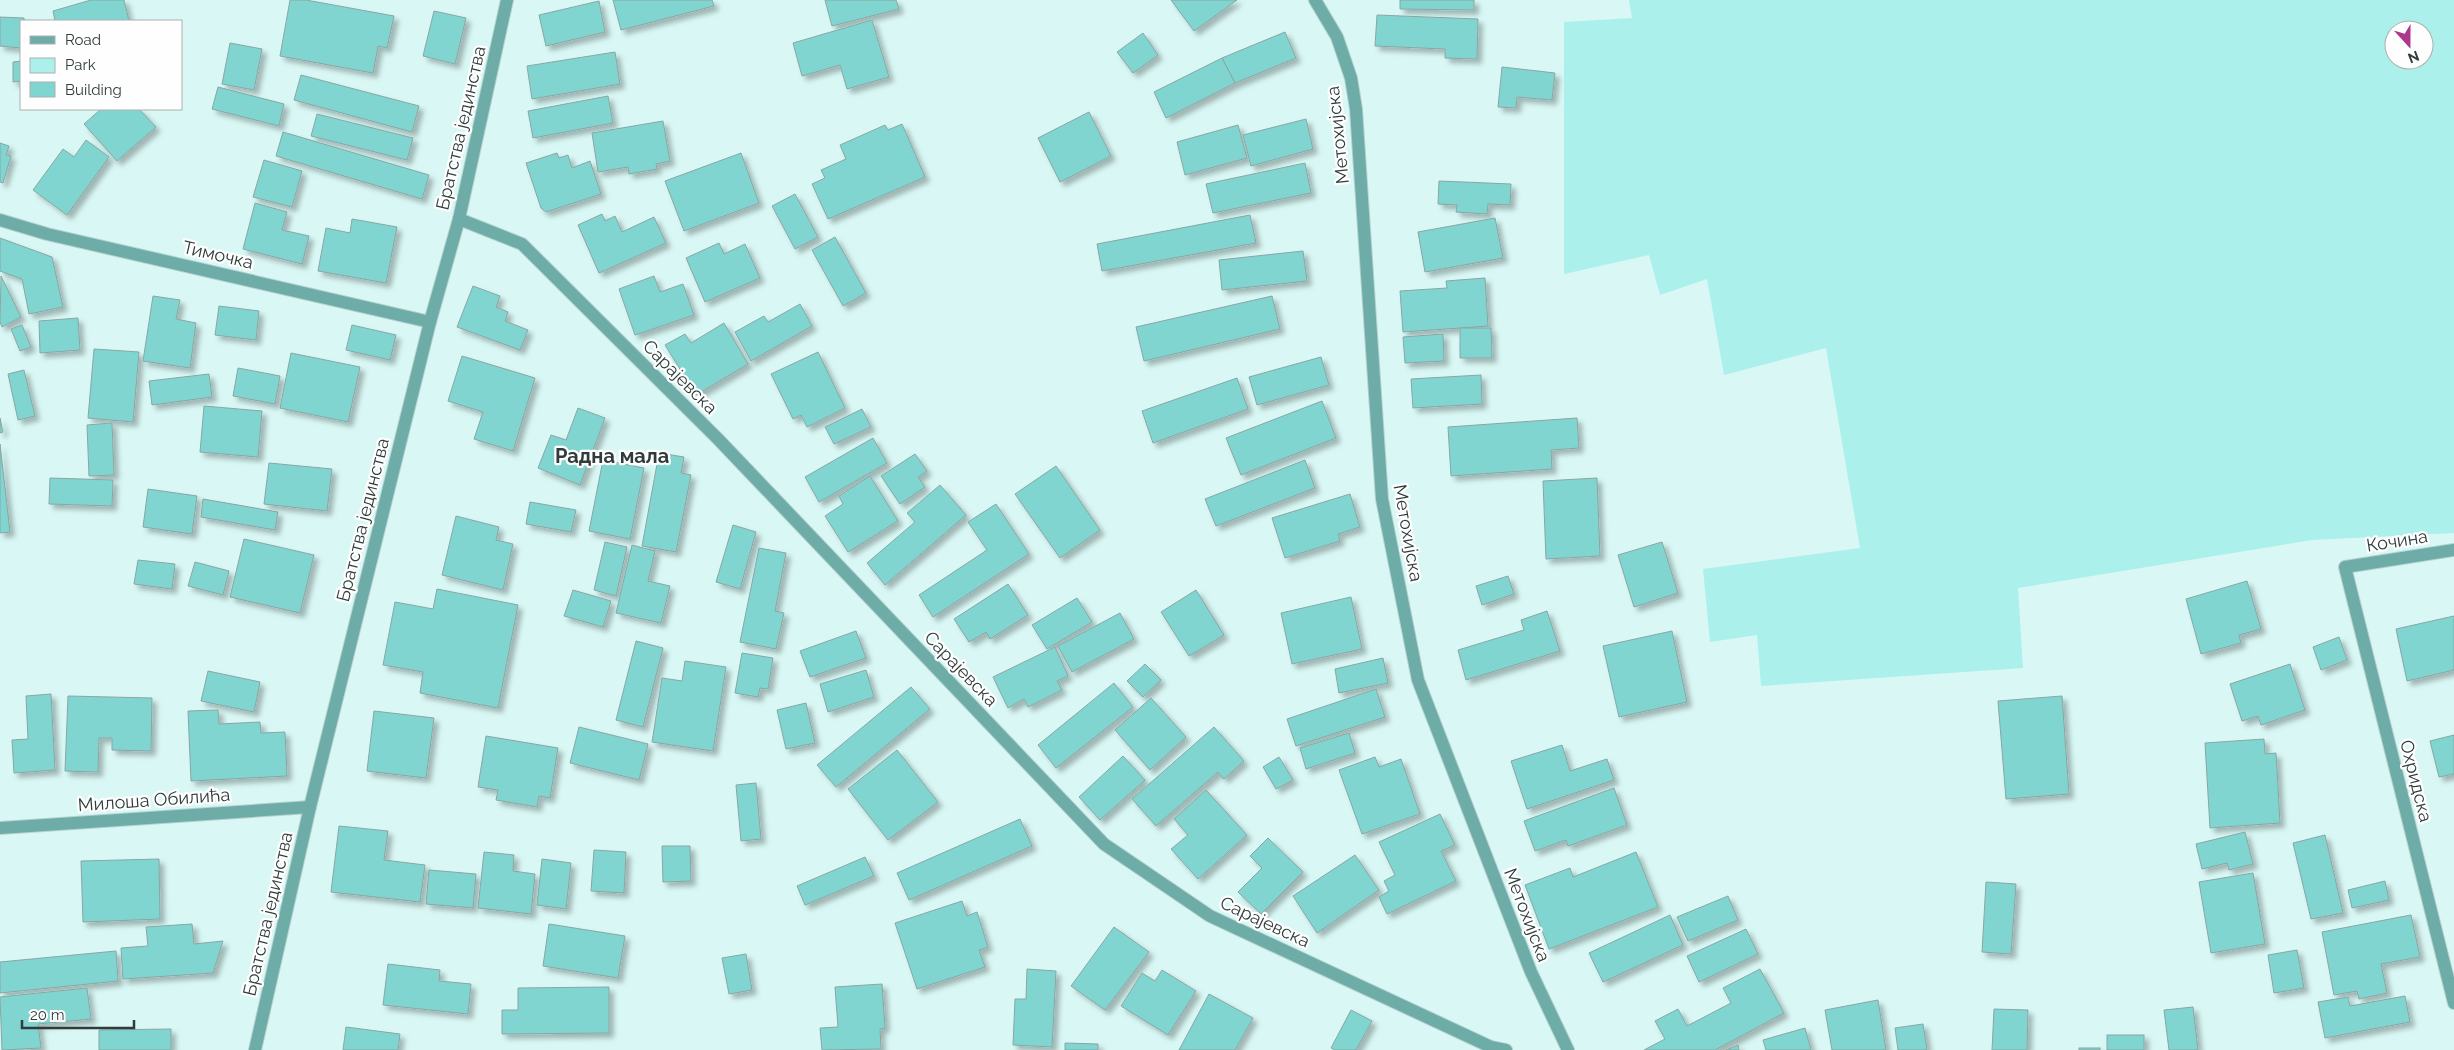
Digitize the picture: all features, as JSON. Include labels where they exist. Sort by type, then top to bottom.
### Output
[{"type":"street","name":"Братства јединства","points":[[255,1050],[310,807],[430,322],[459,219],[507,0]]},
{"type":"street","name":"Метохијска","points":[[1315,0],[1338,37],[1351,78],[1356,109],[1382,500],[1418,680],[1530,972],[1568,1050]]},
{"type":"street","name":"Сарајевска","points":[[459,219],[522,244],[718,439],[1104,844],[1210,916],[1491,1046],[1506,1050]]},
{"type":"street","name":"Тимочка","points":[[0,220],[47,234],[430,322]]},
{"type":"street","name":"Кочина","points":[[2345,567],[2454,550]]},
{"type":"street","name":"Охридска","points":[[2345,567],[2454,1004]]},
{"type":"street","name":"Милоша Обилића","points":[[0,828],[310,807]]},
{"type":"green space","points":[[1629,0],[2454,0],[2454,533],[2312,540],[2018,588],[2023,668],[1761,686],[1757,635],[1710,642],[1703,569],[1860,548],[1826,348],[1724,375],[1707,279],[1660,295],[1649,255],[1564,274],[1564,22],[1632,18]]},
{"type":"building","points":[[91,0],[124,0],[129,20],[55,20],[53,11]]},
{"type":"building","points":[[290,0],[306,0],[394,16],[387,48],[378,46],[373,73],[280,56]]},
{"type":"building","points":[[613,0],[712,0],[714,6],[621,30]]},
{"type":"building","points":[[825,0],[896,0],[899,9],[832,26]]},
{"type":"building","points":[[1171,0],[1237,0],[1194,31]]},
{"type":"building","points":[[1400,0],[1474,0],[1474,10],[1400,9]]},
{"type":"building","points":[[599,1],[605,32],[546,46],[539,15]]},
{"type":"building","points":[[434,11],[466,18],[455,64],[423,56]]},
{"type":"building","points":[[1377,15],[1478,19],[1477,59],[1445,58],[1445,49],[1375,46]]},
{"type":"building","points":[[0,17],[24,18],[24,20],[20,20],[20,48],[0,46]]},
{"type":"building","points":[[872,20],[889,77],[847,89],[840,65],[802,76],[793,43]]},
{"type":"building","points":[[1285,32],[1296,58],[1235,83],[1222,58]]},
{"type":"building","points":[[1143,33],[1158,55],[1133,73],[1117,52]]},
{"type":"building","points":[[230,43],[262,49],[254,90],[222,84]]},
{"type":"building","points":[[615,52],[620,84],[532,99],[527,66]]},
{"type":"building","points":[[1222,58],[1235,83],[1166,118],[1154,92]]},
{"type":"building","points":[[20,61],[20,81],[13,82],[13,62]]},
{"type":"building","points":[[1502,67],[1555,73],[1552,100],[1517,97],[1516,108],[1498,107]]},
{"type":"building","points":[[301,75],[419,106],[412,132],[294,100]]},
{"type":"building","points":[[218,87],[284,104],[279,126],[212,109]]},
{"type":"building","points":[[608,96],[613,123],[533,138],[528,111]]},
{"type":"building","points":[[100,110],[140,110],[156,127],[117,161],[84,124]]},
{"type":"building","points":[[1089,112],[1111,156],[1060,182],[1038,138]]},
{"type":"building","points":[[317,114],[413,138],[407,160],[311,136]]},
{"type":"building","points":[[1306,119],[1313,149],[1251,166],[1243,135]]},
{"type":"building","points":[[663,121],[670,161],[656,164],[657,169],[629,174],[628,167],[598,172],[592,133]]},
{"type":"building","points":[[902,124],[925,177],[828,219],[812,184],[825,178],[821,170],[846,159],[840,145],[885,125],[888,130]]},
{"type":"building","points":[[1238,125],[1247,158],[1185,175],[1177,142]]},
{"type":"building","points":[[283,132],[429,175],[422,199],[276,156]]},
{"type":"building","points":[[86,140],[109,157],[67,215],[33,190],[63,149],[74,157]]},
{"type":"building","points":[[0,143],[9,146],[6,155],[11,156],[3,183],[0,182]]},
{"type":"building","points":[[557,153],[559,158],[568,155],[572,168],[590,161],[601,194],[546,212],[541,208],[526,163]]},
{"type":"building","points":[[741,153],[759,203],[684,231],[665,181]]},
{"type":"building","points":[[264,160],[302,171],[292,207],[253,197]]},
{"type":"building","points":[[1305,163],[1311,193],[1213,213],[1206,184]]},
{"type":"building","points":[[1439,181],[1511,184],[1510,205],[1488,204],[1487,214],[1456,212],[1457,205],[1438,204]]},
{"type":"building","points":[[795,194],[818,237],[795,249],[772,206]]},
{"type":"building","points":[[255,203],[287,212],[282,230],[309,236],[302,264],[243,249]]},
{"type":"building","points":[[602,214],[605,221],[615,216],[622,232],[654,217],[666,243],[599,273],[578,225]]},
{"type":"building","points":[[1250,215],[1256,243],[1102,271],[1097,244]]},
{"type":"building","points":[[1495,218],[1503,258],[1425,272],[1418,232]]},
{"type":"building","points":[[352,219],[397,227],[386,283],[318,271],[326,228],[350,233]]},
{"type":"building","points":[[835,237],[866,293],[843,306],[812,250]]},
{"type":"building","points":[[0,238],[52,257],[63,307],[29,314],[22,279],[0,271]]},
{"type":"building","points":[[719,243],[724,254],[745,244],[760,278],[705,302],[686,258]]},
{"type":"building","points":[[1303,251],[1307,281],[1222,290],[1219,260]]},
{"type":"building","points":[[1,276],[21,317],[2,327],[0,322]]},
{"type":"building","points":[[654,276],[660,292],[683,284],[694,315],[635,335],[619,289]]},
{"type":"building","points":[[1485,278],[1488,326],[1403,332],[1400,291],[1447,288],[1446,281]]},
{"type":"building","points":[[473,286],[500,296],[496,307],[508,312],[505,321],[528,330],[520,350],[457,327]]},
{"type":"building","points":[[153,296],[180,300],[176,319],[196,323],[190,368],[143,361]]},
{"type":"building","points":[[1272,296],[1280,329],[1144,361],[1136,327]]},
{"type":"building","points":[[800,304],[812,326],[751,361],[735,332],[764,316],[768,322]]},
{"type":"building","points":[[219,306],[259,311],[256,340],[215,335]]},
{"type":"building","points":[[78,318],[80,350],[40,353],[39,321]]},
{"type":"building","points":[[724,323],[748,364],[696,395],[665,345],[685,334],[691,343]]},
{"type":"building","points":[[22,325],[31,347],[20,351],[11,329]]},
{"type":"building","points":[[352,325],[396,335],[390,360],[346,350]]},
{"type":"building","points":[[1460,328],[1491,328],[1492,358],[1460,358]]},
{"type":"building","points":[[1443,334],[1444,361],[1405,363],[1403,337]]},
{"type":"building","points":[[94,349],[139,352],[133,422],[88,418]]},
{"type":"building","points":[[818,352],[845,408],[807,427],[801,415],[793,419],[771,374]]},
{"type":"building","points":[[291,353],[360,367],[348,422],[280,408]]},
{"type":"building","points":[[462,356],[535,378],[513,451],[474,439],[483,412],[448,401]]},
{"type":"building","points":[[1321,357],[1329,385],[1257,405],[1249,377]]},
{"type":"building","points":[[238,368],[280,376],[275,404],[233,396]]},
{"type":"building","points":[[24,370],[35,416],[18,420],[8,374]]},
{"type":"building","points":[[209,374],[212,397],[152,405],[149,381]]},
{"type":"building","points":[[1481,375],[1482,404],[1413,408],[1411,379]]},
{"type":"building","points":[[1237,378],[1248,409],[1153,443],[1142,411]]},
{"type":"building","points":[[1322,401],[1336,438],[1241,475],[1226,438]]},
{"type":"building","points":[[204,406],[262,411],[258,457],[200,452]]},
{"type":"building","points":[[578,408],[605,418],[580,485],[538,468],[551,435],[566,440]]},
{"type":"building","points":[[862,409],[871,427],[834,444],[825,427]]},
{"type":"building","points":[[0,418],[3,432],[0,433]]},
{"type":"building","points":[[1577,418],[1579,448],[1551,450],[1552,469],[1451,476],[1448,427]]},
{"type":"building","points":[[112,423],[114,475],[89,476],[87,425]]},
{"type":"building","points":[[873,438],[887,463],[819,502],[805,477]]},
{"type":"building","points":[[0,444],[10,532],[0,533]]},
{"type":"building","points":[[659,453],[684,457],[681,473],[691,475],[676,552],[642,546]]},
{"type":"building","points":[[915,454],[927,471],[918,477],[925,487],[900,504],[881,476]]},
{"type":"building","points":[[603,460],[644,468],[630,539],[589,531]]},
{"type":"building","points":[[1305,460],[1315,488],[1216,526],[1205,499]]},
{"type":"building","points":[[269,463],[332,469],[327,511],[264,504]]},
{"type":"building","points":[[1056,466],[1100,530],[1060,558],[1015,494]]},
{"type":"building","points":[[870,476],[898,521],[848,552],[825,516],[843,504],[839,496]]},
{"type":"building","points":[[50,478],[113,480],[112,506],[49,504]]},
{"type":"building","points":[[1597,478],[1600,556],[1546,559],[1543,481]]},
{"type":"building","points":[[940,485],[966,515],[885,585],[867,563],[915,522],[907,513]]},
{"type":"building","points":[[148,489],[197,496],[192,534],[143,527]]},
{"type":"building","points":[[1350,494],[1360,527],[1338,534],[1340,541],[1285,558],[1272,518]]},
{"type":"building","points":[[203,499],[278,512],[275,530],[201,517]]},
{"type":"building","points":[[530,502],[576,510],[571,532],[526,524]]},
{"type":"building","points":[[996,504],[1029,554],[933,617],[919,595],[987,550],[968,522]]},
{"type":"building","points":[[456,516],[499,527],[496,540],[513,544],[503,590],[442,575]]},
{"type":"building","points":[[733,525],[756,532],[740,589],[716,582]]},
{"type":"building","points":[[244,539],[314,555],[300,613],[230,597]]},
{"type":"building","points":[[605,542],[627,547],[616,596],[594,590]]},
{"type":"building","points":[[1662,542],[1678,593],[1634,607],[1618,555]]},
{"type":"building","points":[[632,545],[655,551],[648,581],[670,586],[661,623],[616,613]]},
{"type":"building","points":[[759,548],[786,553],[775,611],[784,613],[776,649],[740,642]]},
{"type":"building","points":[[138,560],[175,564],[172,589],[134,584]]},
{"type":"building","points":[[195,562],[229,571],[223,595],[188,586]]},
{"type":"building","points":[[1508,576],[1514,594],[1482,605],[1476,586]]},
{"type":"building","points":[[2247,581],[2261,629],[2239,635],[2241,643],[2201,654],[2186,599]]},
{"type":"building","points":[[1008,584],[1028,615],[990,639],[986,632],[969,642],[954,619]]},
{"type":"building","points":[[437,589],[518,605],[498,708],[420,693],[423,672],[383,665],[395,602],[433,609]]},
{"type":"building","points":[[573,590],[611,601],[603,627],[564,616]]},
{"type":"building","points":[[1196,590],[1224,635],[1189,656],[1161,612]]},
{"type":"building","points":[[1351,597],[1362,649],[1292,664],[1281,613]]},
{"type":"building","points":[[1077,598],[1092,622],[1047,649],[1032,625]]},
{"type":"building","points":[[1547,611],[1560,651],[1466,680],[1458,650],[1524,630],[1521,620]]},
{"type":"building","points":[[1120,613],[1134,639],[1072,672],[1058,646]]},
{"type":"building","points":[[2454,616],[2454,670],[2407,681],[2396,629]]},
{"type":"building","points":[[856,631],[866,658],[810,677],[800,651]]},
{"type":"building","points":[[1672,631],[1687,702],[1619,717],[1603,646]]},
{"type":"building","points":[[2339,637],[2347,660],[2321,670],[2313,647]]},
{"type":"building","points":[[636,641],[663,648],[643,727],[616,720]]},
{"type":"building","points":[[1055,647],[1068,676],[1057,681],[1062,690],[1028,707],[1024,699],[1008,708],[993,677]]},
{"type":"building","points":[[742,653],[773,658],[768,689],[760,688],[758,697],[735,693]]},
{"type":"building","points":[[1383,658],[1388,683],[1339,693],[1335,669]]},
{"type":"building","points":[[685,661],[726,667],[713,751],[652,742],[662,678],[682,681]]},
{"type":"building","points":[[1145,664],[1161,680],[1143,697],[1127,681]]},
{"type":"building","points":[[2290,664],[2305,710],[2261,725],[2258,716],[2242,721],[2230,684]]},
{"type":"building","points":[[866,670],[874,697],[828,712],[820,684]]},
{"type":"building","points":[[208,671],[260,682],[254,712],[201,701]]},
{"type":"building","points":[[1114,683],[1133,707],[1056,768],[1038,745]]},
{"type":"building","points":[[911,687],[930,709],[836,787],[817,765]]},
{"type":"building","points":[[1376,689],[1385,717],[1296,746],[1287,719]]},
{"type":"building","points":[[51,694],[55,770],[14,773],[12,740],[28,739],[26,696]]},
{"type":"building","points":[[68,696],[152,698],[151,751],[112,750],[112,738],[99,738],[98,772],[65,771]]},
{"type":"building","points":[[2062,696],[2069,794],[2006,799],[1998,701]]},
{"type":"building","points":[[1151,698],[1186,737],[1150,770],[1115,730]]},
{"type":"building","points":[[806,703],[815,743],[786,749],[777,710]]},
{"type":"building","points":[[218,710],[219,724],[260,722],[261,733],[285,732],[287,776],[191,781],[188,711]]},
{"type":"building","points":[[374,711],[434,718],[426,778],[367,771]]},
{"type":"building","points":[[579,727],[648,744],[639,780],[570,763]]},
{"type":"building","points":[[1214,727],[1244,761],[1224,779],[1218,772],[1156,826],[1132,799]]},
{"type":"building","points":[[1349,733],[1355,753],[1306,769],[1300,748]]},
{"type":"building","points":[[2454,735],[2454,774],[2439,777],[2430,741]]},
{"type":"building","points":[[486,736],[558,748],[550,798],[539,796],[537,807],[496,800],[498,790],[478,787]]},
{"type":"building","points":[[2264,739],[2265,754],[2276,753],[2280,823],[2210,828],[2205,743]]},
{"type":"building","points":[[1562,745],[1570,771],[1607,759],[1614,780],[1527,809],[1511,761]]},
{"type":"building","points":[[897,750],[938,802],[888,840],[848,789]]},
{"type":"building","points":[[1123,756],[1145,780],[1100,820],[1079,797]]},
{"type":"building","points":[[1279,757],[1293,780],[1276,789],[1263,767]]},
{"type":"building","points":[[1375,757],[1379,767],[1401,759],[1420,814],[1362,834],[1339,770]]},
{"type":"building","points":[[756,783],[761,839],[741,841],[736,785]]},
{"type":"building","points":[[1614,788],[1627,825],[1568,846],[1566,840],[1535,851],[1524,821]]},
{"type":"building","points":[[1206,790],[1247,835],[1198,879],[1171,849],[1188,835],[1174,819]]},
{"type":"building","points":[[1440,814],[1455,845],[1441,851],[1456,881],[1387,914],[1379,897],[1389,891],[1384,881],[1395,875],[1379,842]]},
{"type":"building","points":[[1020,819],[1032,846],[909,900],[897,873]]},
{"type":"building","points":[[339,826],[388,831],[384,860],[425,865],[420,902],[331,892]]},
{"type":"building","points":[[2245,832],[2253,864],[2229,870],[2227,863],[2202,869],[2196,844]]},
{"type":"building","points":[[2325,835],[2343,913],[2311,919],[2293,843]]},
{"type":"building","points":[[1268,838],[1303,872],[1261,914],[1238,892],[1262,868],[1250,856]]},
{"type":"building","points":[[662,846],[690,846],[691,881],[663,882]]},
{"type":"building","points":[[594,850],[626,852],[624,893],[591,891]]},
{"type":"building","points":[[484,852],[514,855],[513,871],[535,874],[531,914],[478,908]]},
{"type":"building","points":[[1636,852],[1658,907],[1549,949],[1525,885],[1570,868],[1573,877]]},
{"type":"building","points":[[1355,855],[1379,890],[1317,933],[1293,896]]},
{"type":"building","points":[[865,857],[874,876],[805,905],[797,886]]},
{"type":"building","points":[[159,859],[160,919],[83,922],[81,861]]},
{"type":"building","points":[[542,859],[571,863],[566,909],[537,905]]},
{"type":"building","points":[[429,870],[476,874],[473,908],[426,904]]},
{"type":"building","points":[[2253,873],[2265,944],[2211,953],[2199,882]]},
{"type":"building","points":[[2385,881],[2389,900],[2352,908],[2348,890]]},
{"type":"building","points":[[1986,882],[2016,884],[2011,954],[1982,952]]},
{"type":"building","points":[[1728,896],[1738,920],[1688,941],[1677,917]]},
{"type":"building","points":[[962,901],[967,916],[977,912],[988,947],[979,950],[985,967],[917,989],[895,923]]},
{"type":"building","points":[[1670,915],[1683,945],[1603,982],[1589,953]]},
{"type":"building","points":[[2411,915],[2420,957],[2381,964],[2387,993],[2359,999],[2357,991],[2334,995],[2322,932]]},
{"type":"building","points":[[192,924],[194,944],[223,941],[213,973],[123,979],[121,948],[148,946],[146,927]]},
{"type":"building","points":[[549,924],[625,936],[618,978],[543,966]]},
{"type":"building","points":[[1114,927],[1149,952],[1105,1010],[1071,986]]},
{"type":"building","points":[[1746,929],[1758,954],[1699,982],[1687,956]]},
{"type":"building","points":[[2297,950],[2304,988],[2274,993],[2268,955]]},
{"type":"building","points":[[116,951],[118,981],[0,993],[0,962]]},
{"type":"building","points":[[746,954],[752,990],[729,994],[722,958]]},
{"type":"building","points":[[388,964],[440,970],[439,981],[471,984],[468,1014],[383,1005]]},
{"type":"building","points":[[1027,969],[1056,971],[1052,1047],[1013,1045],[1015,999],[1026,999]]},
{"type":"building","points":[[1760,969],[1784,1013],[1715,1050],[1644,1050],[1665,1039],[1655,1021],[1678,1009],[1687,1026],[1731,1003],[1723,988]]},
{"type":"building","points":[[1162,970],[1196,991],[1168,1035],[1121,1006],[1142,973],[1155,981]]},
{"type":"building","points":[[882,984],[885,1028],[880,1029],[881,1049],[822,1050],[820,1028],[838,1027],[835,987]]},
{"type":"building","points":[[609,987],[609,1033],[502,1034],[502,1010],[518,1010],[518,988]]},
{"type":"building","points":[[87,988],[91,1019],[38,1024],[41,1048],[2,1050],[0,997]]},
{"type":"building","points":[[1209,994],[1253,1018],[1235,1050],[1179,1050]]},
{"type":"building","points":[[2405,996],[2410,1022],[2325,1038],[2318,1002],[2348,997],[2350,1006]]},
{"type":"building","points":[[1878,1000],[1886,1050],[1832,1050],[1825,1010]]},
{"type":"building","points":[[2193,1007],[2198,1050],[2169,1050],[2164,1010]]},
{"type":"building","points":[[1994,1009],[2028,1010],[2027,1050],[1992,1050]]},
{"type":"building","points":[[1351,1010],[1372,1021],[1356,1050],[1335,1050],[1331,1048]]},
{"type":"building","points":[[1923,1024],[1927,1050],[1898,1050],[1895,1028]]},
{"type":"building","points":[[346,1027],[400,1034],[398,1050],[343,1050]]},
{"type":"building","points":[[1805,1028],[1811,1050],[1766,1050],[1763,1040]]},
{"type":"building","points":[[171,1029],[171,1050],[99,1050],[99,1030]]},
{"type":"building","points":[[2107,1035],[2144,1035],[2144,1050],[2107,1050]]},
{"type":"building","points":[[1065,1043],[1098,1044],[1098,1050],[1065,1050]]},
{"type":"building","points":[[1738,1045],[1739,1050],[1726,1050]]},
{"type":"building","points":[[2079,1048],[2100,1048],[2100,1050],[2079,1050]]},
{"type":"district","name":"Радна мала","points":[[612,456]]}]
